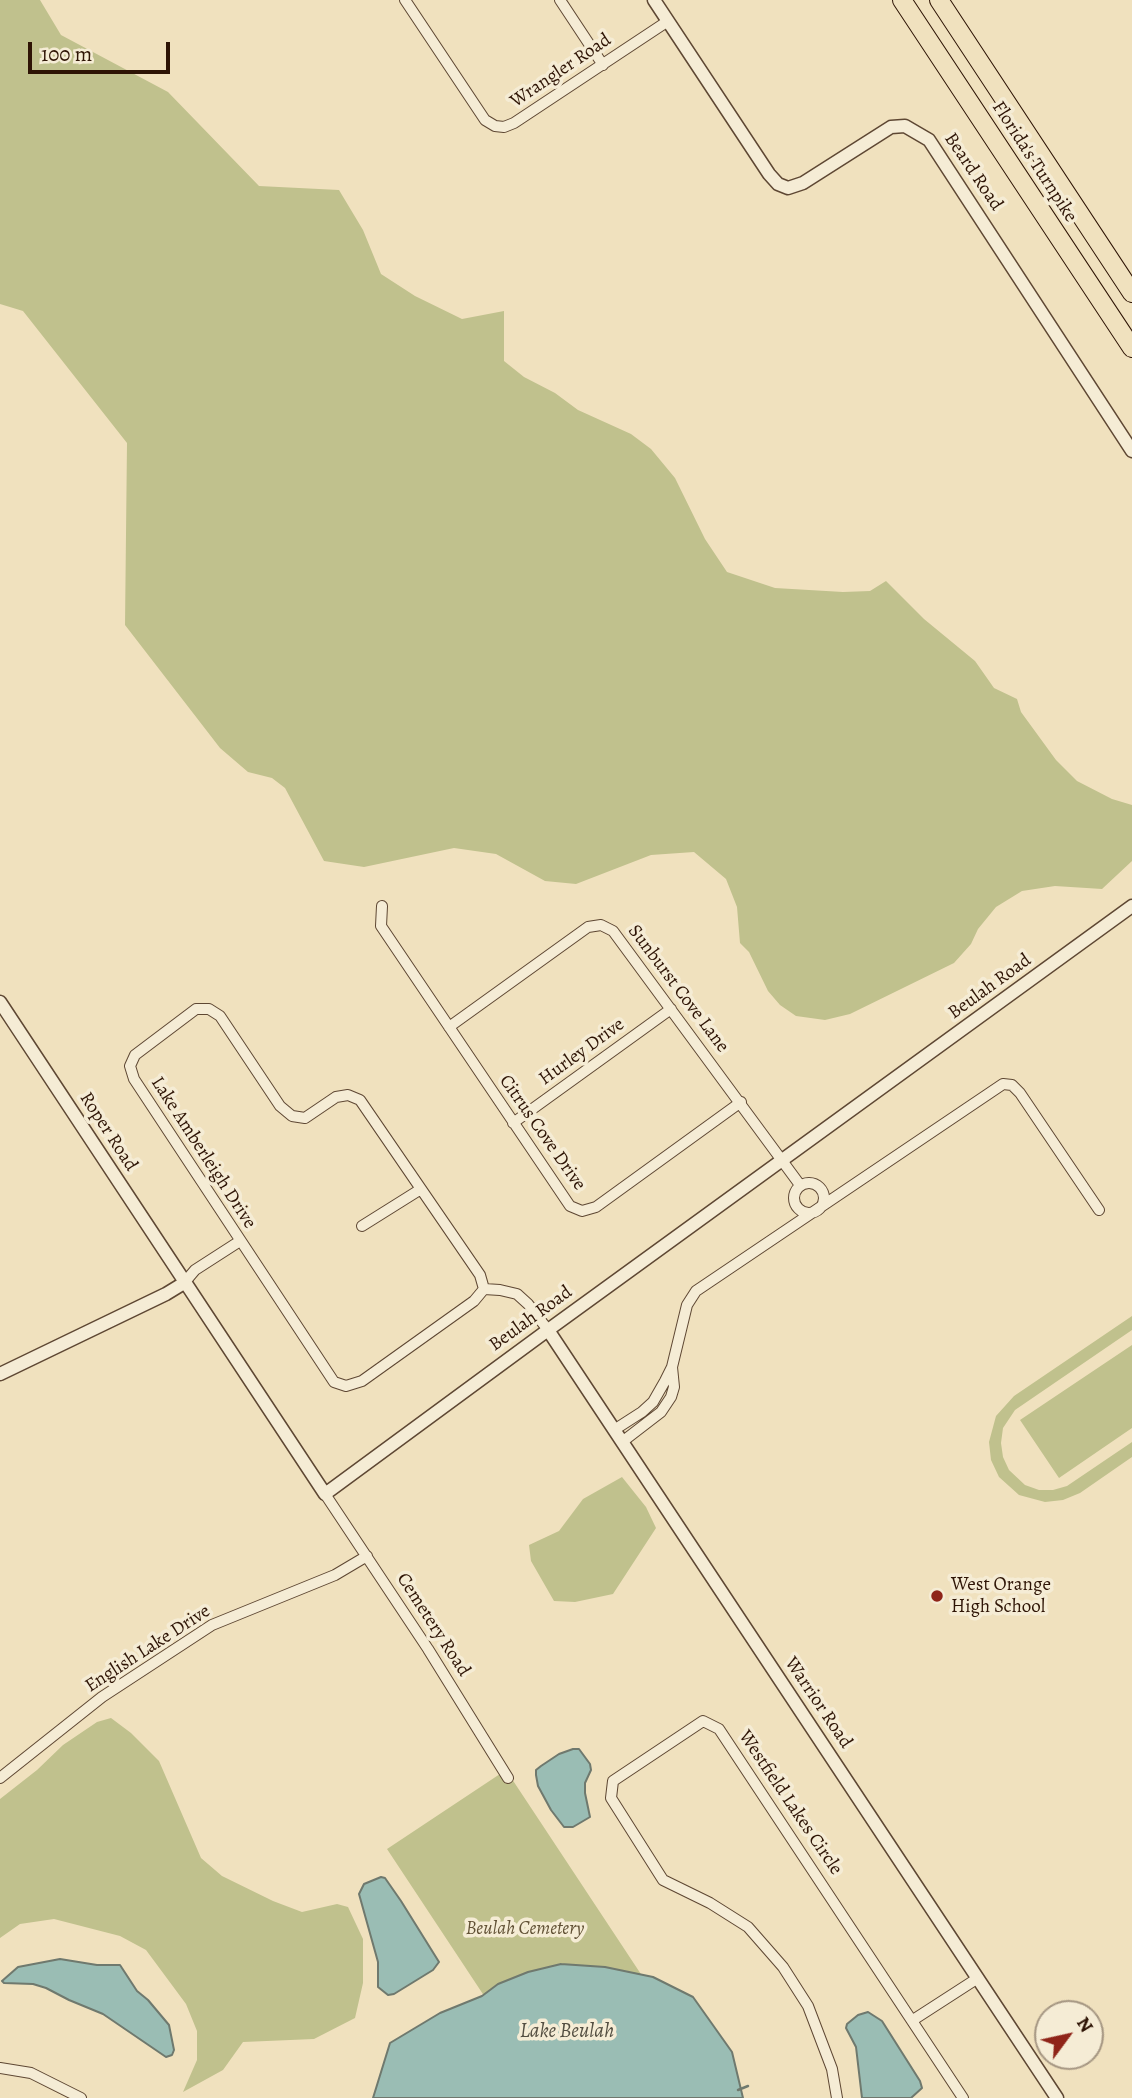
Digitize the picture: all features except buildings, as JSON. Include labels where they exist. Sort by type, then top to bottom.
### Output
[{"type":"highway","name":"Florida's Turnpike","points":[[902,0],[1132,348]]},
{"type":"highway","name":"Florida's Turnpike","points":[[939,0],[1132,293]]},
{"type":"street","name":"Wrangler Road","points":[[405,0],[485,120],[495,126],[504,127],[668,21]]},
{"type":"street","points":[[560,0],[603,65]]},
{"type":"street","name":"Beard Road","points":[[654,0],[778,184],[788,188],[803,183],[891,127],[905,126],[929,140],[1132,451]]},
{"type":"street","name":"Citrus Cove Drive","points":[[382,906],[381,926],[569,1206],[582,1211],[596,1207],[741,1102]]},
{"type":"street","name":"Beulah Road","points":[[325,1494],[1132,906]]},
{"type":"street","name":"Sunburst Cove Lane","points":[[449,1027],[588,927],[601,925],[613,931],[800,1185]]},
{"type":"street","name":"Roper Road","points":[[0,1002],[184,1283]]},
{"type":"street","name":"Lake Amberleigh Drive","points":[[196,1009],[209,1009],[220,1016],[280,1106],[292,1116],[305,1118],[336,1097],[348,1095],[360,1100],[480,1275],[484,1289],[474,1301],[362,1381],[346,1386],[334,1382],[240,1241],[134,1079],[130,1066],[135,1055],[196,1009]]},
{"type":"street","name":"Hurley Drive","points":[[513,1123],[671,1009]]},
{"type":"street","points":[[618,1436],[661,1412],[671,1396],[674,1387],[672,1367],[687,1305],[696,1291],[1003,1084],[1009,1083],[1020,1093],[1099,1210]]},
{"type":"street","points":[[812,1183],[822,1189],[824,1201],[818,1210],[806,1213],[796,1206],[794,1195],[800,1185],[812,1183]]},
{"type":"street","points":[[362,1226],[421,1189]]},
{"type":"street","points":[[0,1374],[166,1294],[184,1283],[195,1270],[240,1241]]},
{"type":"street","points":[[184,1283],[325,1494]]},
{"type":"street","points":[[484,1289],[517,1294],[548,1330]]},
{"type":"street","name":"Warrior Road","points":[[548,1330],[1057,2098]]},
{"type":"street","name":"Cemetery Road","points":[[325,1494],[508,1777]]},
{"type":"street","name":"English Lake Drive","points":[[0,1778],[102,1697],[212,1625],[335,1575],[367,1556]]},
{"type":"street","name":"Westfield Lakes Circle","points":[[837,2098],[832,2069],[808,2006],[783,1967],[748,1927],[710,1903],[663,1880],[611,1798],[613,1781],[703,1721],[719,1729],[963,2098]]},
{"type":"street","points":[[913,2020],[978,1978]]},
{"type":"street","points":[[0,2068],[31,2073],[81,2098]]},
{"type":"green space","points":[[0,0],[40,0],[61,35],[168,92],[259,186],[339,190],[363,230],[381,274],[415,296],[462,319],[504,311],[504,361],[524,377],[555,393],[578,410],[631,434],[651,449],[675,478],[705,539],[727,572],[775,588],[843,592],[870,591],[886,581],[924,619],[975,661],[994,688],[1017,699],[1021,712],[1056,760],[1077,781],[1112,799],[1132,805],[1132,861],[1102,889],[1055,886],[1022,891],[996,907],[978,929],[971,944],[954,963],[850,1014],[825,1020],[796,1016],[780,1005],[768,991],[749,952],[740,943],[737,907],[726,879],[694,852],[651,855],[576,884],[545,881],[496,854],[454,848],[364,867],[324,861],[285,788],[272,778],[248,772],[220,748],[125,625],[127,443],[23,311],[0,304]]},
{"type":"green space","points":[[1132,1316],[1132,1330],[1015,1410],[1003,1428],[1001,1443],[1009,1470],[1025,1485],[1039,1490],[1067,1486],[1132,1442],[1132,1457],[1080,1493],[1063,1500],[1045,1502],[1019,1495],[999,1477],[991,1460],[989,1442],[996,1416],[1014,1396]]},
{"type":"green space","points":[[1132,1345],[1132,1428],[1059,1478],[1020,1420]]},
{"type":"green space","points":[[622,1477],[646,1507],[656,1528],[613,1594],[575,1602],[554,1601],[531,1561],[529,1545],[559,1531],[583,1499]]},
{"type":"green space","points":[[111,1718],[131,1733],[159,1761],[201,1858],[222,1876],[302,1912],[337,1904],[348,1907],[363,1939],[363,1983],[355,2018],[314,2039],[243,2042],[223,2070],[183,2092],[197,2060],[197,2031],[186,2004],[146,1950],[120,1936],[54,1919],[20,1924],[0,1938],[0,1799],[63,1745],[97,1722]]},
{"type":"green space","name":"Beulah Cemetery","points":[[506,1770],[664,2009],[545,2088],[387,1849]]},
{"type":"water","points":[[579,1749],[590,1764],[585,1793],[590,1817],[573,1827],[564,1827],[538,1786],[536,1770],[559,1754]]},
{"type":"water","points":[[385,1878],[401,1901],[439,1962],[433,1970],[388,1995],[378,1987],[378,1962],[359,1894],[364,1884]]},
{"type":"water","points":[[60,1959],[97,1965],[120,1965],[137,1991],[169,2025],[174,2050],[172,2055],[166,2057],[103,2014],[46,1988],[2,1981],[18,1967]]},
{"type":"water","name":"Lake Beulah","points":[[561,1964],[605,1967],[653,1977],[693,1997],[732,2052],[743,2098],[373,2098],[390,2043],[440,2013],[482,1996],[498,1984],[528,1972]]},
{"type":"water","points":[[868,2012],[882,2021],[920,2081],[922,2088],[911,2098],[862,2098],[856,2047],[846,2028],[858,2015]]},
{"type":"waterway","points":[[738,2090],[748,2086]]},
{"type":"place","name":"West Orange High School","points":[[937,1596]]}]
